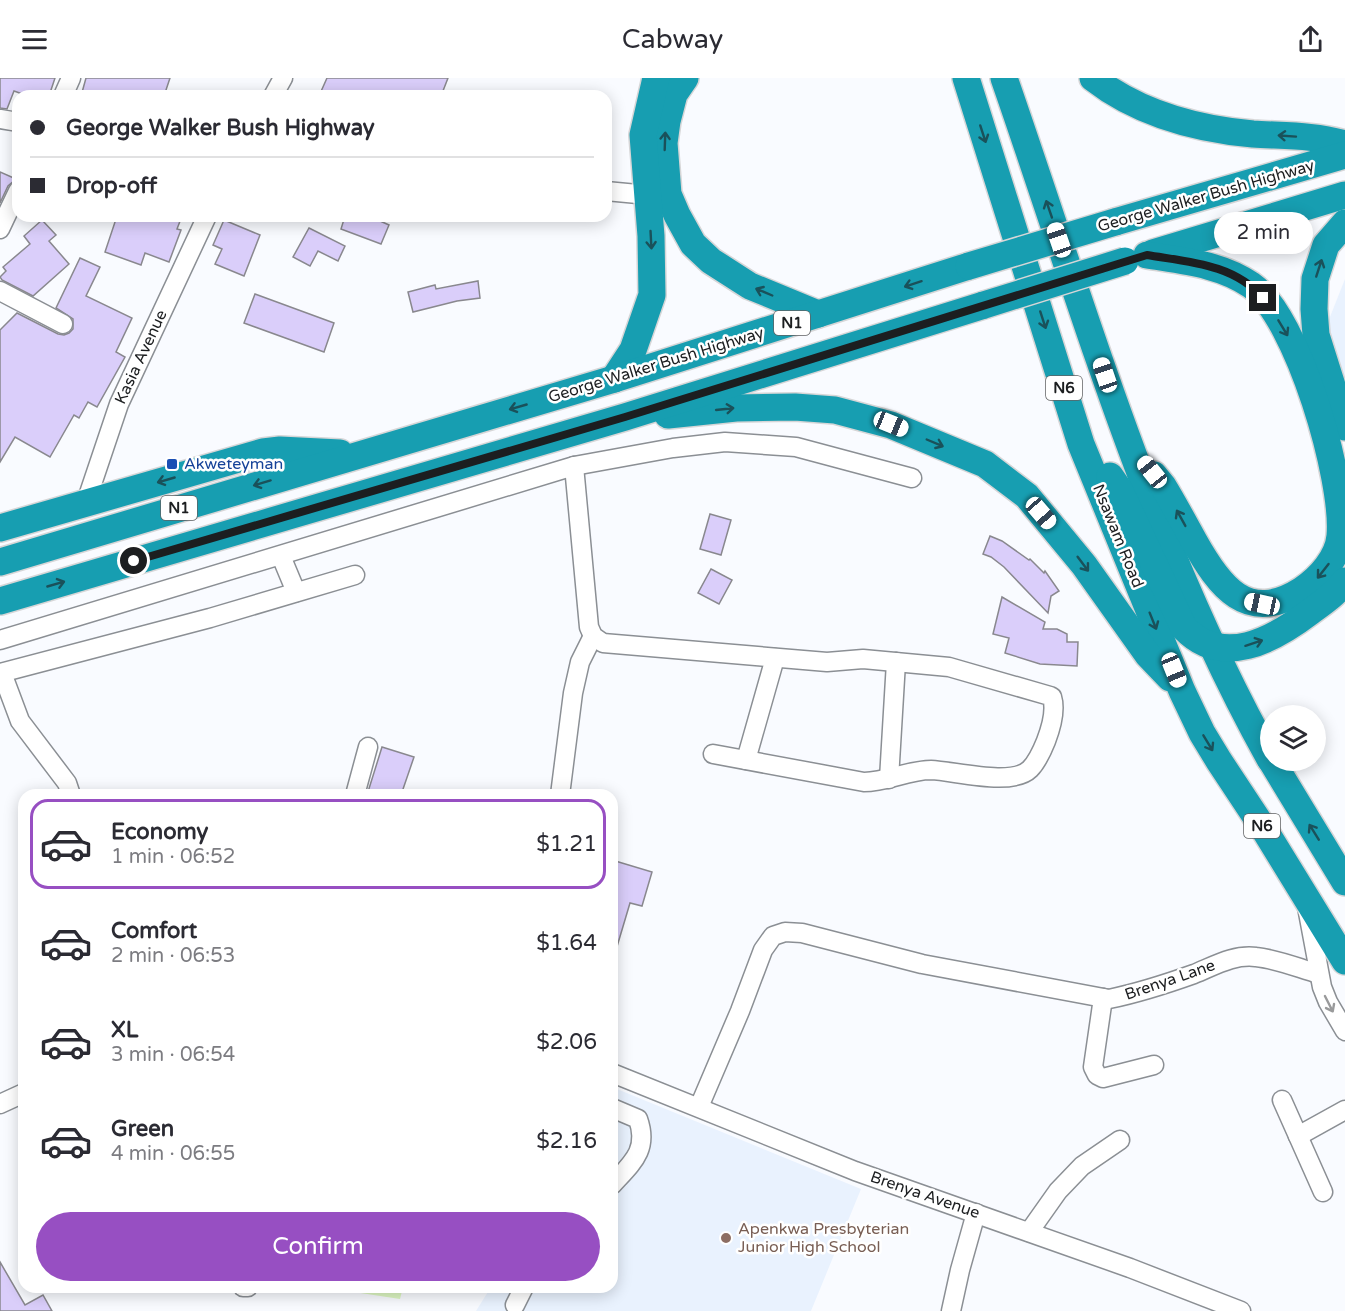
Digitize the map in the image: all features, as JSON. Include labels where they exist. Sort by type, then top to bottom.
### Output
[{"type":"highway","points":[[614,379],[633,350],[652,295],[643,135],[656,78]]},
{"type":"highway","points":[[685,78],[674,94],[664,143],[668,194],[693,244],[711,261],[750,286],[818,314]]},
{"type":"highway","name":"Nsawam Road","points":[[966,78],[1081,444],[1182,691],[1202,733],[1345,961]]},
{"type":"highway","name":"N6","points":[[1004,78],[1128,443],[1211,646],[1260,739]]},
{"type":"highway","points":[[1093,78],[1139,106],[1212,128],[1251,134],[1326,139],[1345,144]]},
{"type":"highway","name":"George Walker Bush Highway","points":[[0,562],[614,379],[969,266],[1345,155]]},
{"type":"highway","name":"N1","points":[[0,601],[625,417],[1345,195]]},
{"type":"highway","points":[[1345,223],[1326,245],[1315,279],[1314,309],[1316,335],[1345,427]]},
{"type":"highway","points":[[1128,443],[1163,486],[1208,566],[1225,588],[1243,600],[1262,604],[1291,597],[1314,582],[1333,558],[1340,537],[1340,505],[1322,418],[1296,348],[1272,309],[1253,286],[1226,270],[1136,258]]},
{"type":"highway","points":[[625,417],[736,408],[795,407],[835,410],[891,424],[985,464],[1027,496],[1084,565],[1148,655],[1182,691]]},
{"type":"highway","points":[[1081,444],[1106,470],[1119,489],[1184,628],[1194,639],[1211,646],[1225,648],[1248,646],[1271,637],[1300,620],[1324,602],[1345,581]]},
{"type":"highway","points":[[0,528],[263,452],[280,450],[359,454]]},
{"type":"highway","name":"N6","points":[[1278,771],[1345,882]]},
{"type":"street","points":[[612,192],[648,195]]},
{"type":"street","points":[[0,229],[12,204]]},
{"type":"street","name":"Kasia Avenue","points":[[86,502],[119,404],[204,222]]},
{"type":"street","points":[[0,291],[63,324]]},
{"type":"street","points":[[0,640],[574,466],[674,448],[724,442],[796,447],[912,478]]},
{"type":"street","points":[[574,466],[589,627],[592,636],[603,644],[827,662],[863,659],[949,667],[1050,696],[1054,703],[1050,732],[1042,751],[1029,770],[1018,775],[1003,777],[930,770],[879,782],[864,782],[713,754]]},
{"type":"street","points":[[281,556],[296,592]]},
{"type":"street","points":[[69,789],[67,783],[20,721],[1,673],[210,618],[355,575]]},
{"type":"street","points":[[561,789],[573,693],[580,662],[592,636]]},
{"type":"street","points":[[746,760],[775,658]]},
{"type":"street","points":[[889,779],[897,662]]},
{"type":"street","points":[[357,789],[368,747]]},
{"type":"street","points":[[1305,894],[1318,974],[1328,1002],[1345,1031]]},
{"type":"street","name":"Brenya Lane","points":[[699,1107],[763,950],[773,936],[785,932],[802,933],[922,964],[1103,998],[1136,994],[1240,957],[1274,960],[1318,974]]},
{"type":"street","points":[[1103,998],[1093,1067],[1097,1075],[1103,1078],[1154,1065]]},
{"type":"street","name":"Brenya Avenue","points":[[618,1075],[855,1171],[1029,1232],[1241,1311]]},
{"type":"street","points":[[0,1104],[18,1096]]},
{"type":"street","points":[[1282,1100],[1323,1192]]},
{"type":"street","points":[[1298,1136],[1345,1110]]},
{"type":"street","points":[[618,1111],[638,1119],[643,1134],[635,1160],[618,1178]]},
{"type":"street","points":[[1029,1232],[1058,1191],[1082,1166],[1120,1140]]},
{"type":"street","points":[[951,1311],[976,1213]]},
{"type":"street","points":[[515,1305],[521,1293]]},
{"type":"shaded area","points":[[1345,279],[1345,383],[1326,327]]},
{"type":"shaded area","name":"Apenkwa Presbyterian Junior High School","points":[[618,1089],[861,1189],[811,1311],[476,1311],[487,1293],[618,1293]]},
{"type":"green space","points":[[360,1293],[402,1293],[400,1299]]},
{"type":"building","points":[[0,78],[55,78],[51,90],[12,90],[7,109],[0,108]]},
{"type":"building","points":[[86,78],[170,78],[166,90],[83,90]]},
{"type":"building","points":[[327,78],[448,78],[443,90],[322,90]]},
{"type":"building","points":[[0,172],[12,177],[12,182],[0,203]]},
{"type":"building","points":[[40,222],[44,222],[56,235],[49,241],[69,264],[33,296],[0,277],[6,271],[3,267],[30,244],[24,236]]},
{"type":"building","points":[[115,222],[180,222],[177,229],[181,230],[169,262],[145,253],[141,265],[105,252]]},
{"type":"building","points":[[223,222],[229,222],[260,235],[244,276],[215,264],[222,249],[213,245]]},
{"type":"building","points":[[343,222],[382,222],[389,225],[381,244],[341,229]]},
{"type":"building","points":[[309,228],[345,246],[338,261],[318,251],[310,266],[293,257]]},
{"type":"building","points":[[80,258],[100,267],[86,296],[132,318],[116,352],[125,357],[97,407],[88,402],[79,418],[74,415],[50,457],[15,437],[0,462],[0,330],[17,313],[58,334],[69,333],[73,329],[73,319],[56,308]]},
{"type":"building","points":[[478,281],[480,298],[413,312],[408,292],[435,285],[436,289]]},
{"type":"building","points":[[255,294],[334,323],[324,352],[244,323]]},
{"type":"building","points":[[710,514],[731,520],[721,555],[700,549]]},
{"type":"building","points":[[990,536],[1030,559],[1044,573],[1045,571],[1059,591],[1051,596],[1048,613],[1004,567],[983,554]]},
{"type":"building","points":[[711,569],[732,580],[719,604],[698,593]]},
{"type":"building","points":[[1002,597],[1045,622],[1043,629],[1057,629],[1067,634],[1067,642],[1078,642],[1077,666],[1040,664],[1005,653],[1009,638],[993,634]]},
{"type":"building","points":[[382,747],[414,757],[403,789],[369,789]]},
{"type":"building","points":[[618,862],[652,872],[642,906],[630,903],[618,943]]},
{"type":"building","points":[[0,1262],[25,1305],[43,1295],[52,1311],[0,1311]]},
{"type":"place","name":"Akweteyman","points":[[172,464]]},
{"type":"place","name":"Apenkwa Presbyterian Junior High School","points":[[726,1238]]},
{"type":"route","points":[[134,561],[625,417],[1147,255],[1226,270],[1253,286],[1263,298]]}]
